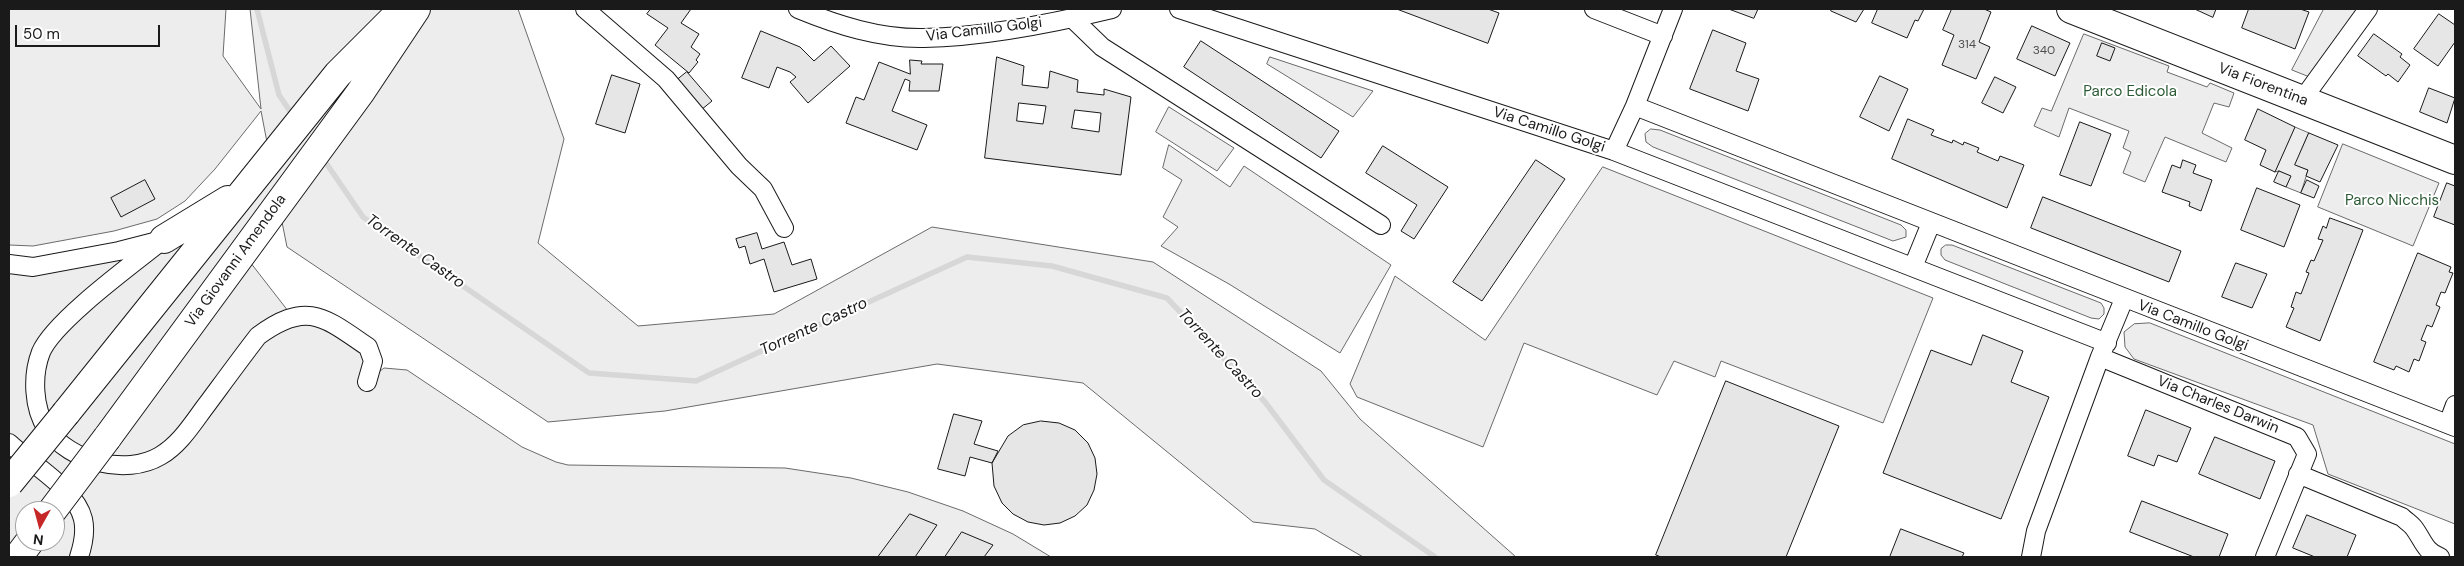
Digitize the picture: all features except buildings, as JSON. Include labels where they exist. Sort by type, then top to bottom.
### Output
[{"type":"main road","points":[[9,483],[338,74],[403,9]]},
{"type":"main road","name":"Via Giovanni Amendola","points":[[60,501],[360,93],[416,9]]},
{"type":"main road","name":"Via Fiorentina","points":[[2072,9],[2455,160]]},
{"type":"main road","points":[[164,239],[246,189]]},
{"type":"street","points":[[585,9],[666,79],[739,166],[763,189],[784,228]]},
{"type":"street","name":"Via Camillo Golgi","points":[[798,9],[836,24],[879,34],[922,38],[974,34],[1075,14],[1112,9]]},
{"type":"street","name":"Via Camillo Golgi","points":[[1179,9],[1614,151],[1913,267],[2103,350]]},
{"type":"street","points":[[1594,9],[1663,36]]},
{"type":"street","points":[[1614,151],[1635,106],[1673,9]]},
{"type":"street","points":[[2302,100],[2368,9]]},
{"type":"street","points":[[1075,14],[1102,46],[1381,225]]},
{"type":"street","name":"Via Camillo Golgi","points":[[1635,106],[2452,426]]},
{"type":"street","points":[[1913,267],[1931,223]]},
{"type":"street","points":[[9,264],[33,267],[119,251],[164,239]]},
{"type":"street","points":[[164,239],[64,322],[42,351],[35,381],[38,405],[47,428],[68,448],[96,462],[118,465],[143,463],[160,456],[180,440],[258,336],[273,324],[292,316],[311,316],[332,322],[368,346],[373,361],[367,382]]},
{"type":"street","points":[[2031,557],[2036,531],[2103,350],[2124,299]]},
{"type":"street","name":"Via Charles Darwin","points":[[2103,350],[2297,437],[2307,454],[2265,557]]},
{"type":"street","points":[[2452,426],[2455,405]]},
{"type":"street","points":[[9,443],[63,489],[80,509],[84,520],[84,531],[79,557]]},
{"type":"street","points":[[9,461],[39,470]]},
{"type":"street","points":[[2298,474],[2402,517],[2414,528],[2421,542],[2432,554],[2440,557]]},
{"type":"shaded area","points":[[9,9],[226,9],[223,56],[261,109],[250,9],[518,9],[564,139],[538,243],[638,326],[774,314],[932,227],[1153,262],[1321,371],[1360,419],[1516,557],[1363,557],[1315,529],[1253,522],[1083,383],[937,364],[665,411],[548,422],[287,247],[278,202],[243,253],[292,316],[368,347],[367,381],[384,368],[407,370],[522,447],[556,462],[568,465],[785,468],[851,478],[908,492],[963,511],[1013,534],[1051,557],[9,557],[9,264],[164,239],[270,158],[261,111],[215,169],[185,201],[157,219],[114,231],[33,246],[9,245]]},
{"type":"shaded area","points":[[2324,9],[2358,9],[2312,78],[2292,70]]},
{"type":"shaded area","name":"Parco Edicola","points":[[2084,34],[2169,66],[2167,72],[2207,87],[2210,83],[2234,93],[2229,107],[2214,103],[2202,133],[2232,148],[2226,162],[2165,137],[2145,182],[2123,173],[2131,152],[2123,148],[2129,131],[2069,108],[2059,137],[2034,126],[2042,108],[2051,111]]},
{"type":"shaded area","points":[[1270,57],[1373,91],[1353,117],[1267,64]]},
{"type":"shaded area","points":[[1169,107],[1234,148],[1217,171],[1156,132]]},
{"type":"shaded area","points":[[2295,127],[2309,133],[2296,165],[2308,170],[2301,193],[2286,187],[2290,176],[2279,171],[2275,172]]},
{"type":"shaded area","points":[[1651,129],[1660,130],[1901,225],[1906,230],[1906,237],[1893,241],[1653,147],[1646,142],[1645,134]]},
{"type":"shaded area","name":"Parco Nicchis","points":[[2343,144],[2439,183],[2413,246],[2318,207]]},
{"type":"shaded area","points":[[1169,145],[1230,187],[1244,166],[1391,265],[1340,353],[1229,284],[1161,246],[1178,227],[1163,217],[1182,180],[1163,168]]},
{"type":"shaded area","points":[[1603,167],[1933,298],[1883,423],[1721,361],[1715,377],[1674,361],[1657,395],[1524,343],[1483,447],[1357,397],[1350,384],[1395,276],[1485,340]]},
{"type":"shaded area","points":[[1946,245],[1952,245],[2101,303],[2104,308],[2104,314],[2099,319],[2091,318],[1945,260],[1941,255],[1941,249]]},
{"type":"shaded area","points":[[2150,323],[2455,444],[2455,524],[2328,474],[2313,425],[2134,359],[2125,347],[2124,332],[2134,324]]},
{"type":"waterway","name":"Torrente Castro","points":[[257,9],[279,95],[294,117]]},
{"type":"waterway","name":"Torrente Castro","points":[[322,157],[363,217],[589,373],[696,381],[967,257],[1052,266],[1167,298],[1265,402],[1324,480],[1435,557]]}]
